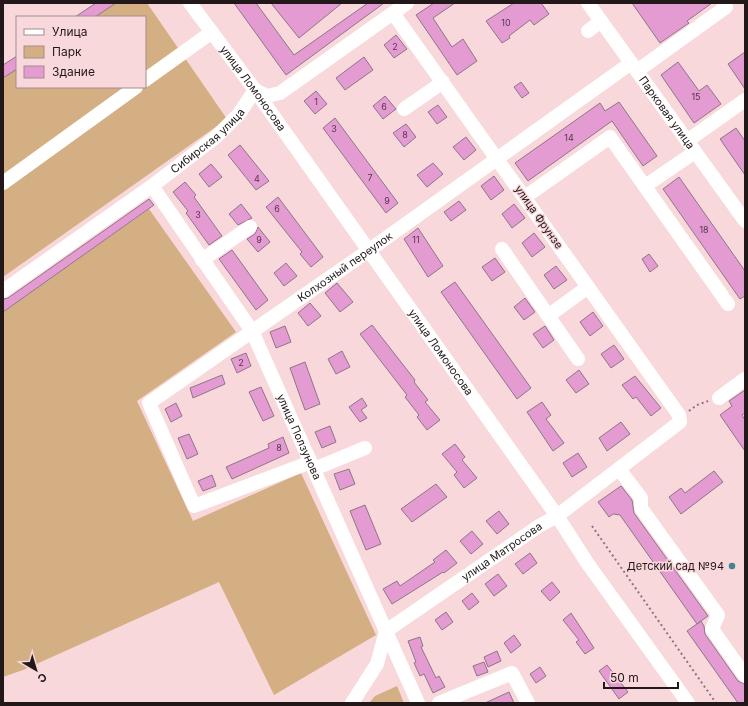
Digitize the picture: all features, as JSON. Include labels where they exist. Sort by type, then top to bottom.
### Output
[{"type":"street","name":"улица Ломоносова","points":[[190,3],[255,90],[368,252],[557,516],[588,564],[688,703]]},
{"type":"street","points":[[255,90],[267,96],[280,93],[407,3]]},
{"type":"street","name":"Парковая улица","points":[[588,3],[745,222]]},
{"type":"street","name":"Колхозный переулок","points":[[313,465],[194,506],[149,403],[368,252],[498,159],[726,7]]},
{"type":"street","name":"улица Фрунзе","points":[[394,13],[525,197],[680,420]]},
{"type":"street","points":[[588,31],[602,21]]},
{"type":"street","points":[[146,79],[212,32]]},
{"type":"street","points":[[404,109],[443,82]]},
{"type":"street","points":[[3,183],[135,88]]},
{"type":"street","name":"Сибирская улица","points":[[3,291],[152,186],[216,137],[239,114],[255,90]]},
{"type":"street","points":[[687,141],[743,106]]},
{"type":"street","points":[[525,197],[610,137],[728,304]]},
{"type":"street","points":[[645,186],[696,152]]},
{"type":"street","name":"улица Ползунова","points":[[152,186],[252,331],[418,703]]},
{"type":"street","points":[[202,260],[250,227]]},
{"type":"street","points":[[502,249],[578,359]]},
{"type":"street","points":[[548,316],[588,287]]},
{"type":"street","points":[[719,398],[745,379]]},
{"type":"street","name":"улица Матросова","points":[[386,631],[539,526],[557,516],[680,420]]},
{"type":"street","points":[[313,465],[365,448]]},
{"type":"street","points":[[619,469],[641,498],[641,508],[718,615],[712,629],[745,676]]},
{"type":"street","points":[[352,703],[377,664],[386,631]]},
{"type":"street","points":[[377,664],[396,656]]},
{"type":"street","points":[[439,703],[512,673],[528,703]]},
{"type":"path","points":[[680,420],[697,405],[719,398]]},
{"type":"path","points":[[592,526],[716,703]]},
{"type":"green space","points":[[116,3],[147,3],[227,119],[3,277],[3,78],[16,70],[16,88],[146,88],[146,16],[96,16]]},
{"type":"green space","points":[[149,209],[236,332],[137,401],[193,521],[301,473],[376,635],[274,695],[219,582],[23,670],[3,677],[3,312]]},
{"type":"green space","points":[[397,686],[404,703],[369,703],[375,696]]},
{"type":"building","points":[[96,3],[116,3],[96,16],[76,16]]},
{"type":"building","points":[[234,3],[256,3],[294,55],[368,3],[384,3],[286,75]]},
{"type":"building","points":[[271,3],[342,3],[299,38]]},
{"type":"building","points":[[434,3],[455,3],[433,18],[452,47],[463,39],[477,61],[457,75],[416,15]]},
{"type":"building","points":[[514,3],[541,3],[549,14],[534,25],[530,20],[509,36],[510,38],[502,43],[486,21]]},
{"type":"building","points":[[632,3],[712,3],[687,21],[689,23],[660,43]]},
{"type":"building","points":[[396,35],[407,49],[394,58],[384,45]]},
{"type":"building","points":[[745,52],[745,89],[728,64]]},
{"type":"building","points":[[16,57],[16,70],[3,78],[3,65]]},
{"type":"building","points":[[364,57],[373,70],[345,90],[336,78]]},
{"type":"building","points":[[678,62],[699,91],[707,85],[721,104],[694,123],[661,75]]},
{"type":"building","points":[[521,82],[529,93],[522,98],[514,87]]},
{"type":"building","points":[[316,91],[327,104],[315,114],[304,101]]},
{"type":"building","points":[[385,96],[396,109],[383,119],[373,106]]},
{"type":"building","points":[[619,102],[657,156],[643,166],[612,121],[528,181],[515,163],[600,103],[605,111]]},
{"type":"building","points":[[438,105],[447,117],[437,124],[428,112]]},
{"type":"building","points":[[335,118],[398,203],[386,213],[323,128]]},
{"type":"building","points":[[406,124],[416,137],[404,147],[393,133]]},
{"type":"building","points":[[736,128],[745,141],[745,175],[720,139]]},
{"type":"building","points":[[466,137],[476,150],[464,160],[453,147]]},
{"type":"building","points":[[240,145],[269,181],[256,190],[228,155]]},
{"type":"building","points":[[433,163],[443,174],[427,187],[417,175]]},
{"type":"building","points":[[211,164],[222,177],[209,187],[199,174]]},
{"type":"building","points":[[494,176],[504,190],[491,200],[481,186]]},
{"type":"building","points":[[679,177],[745,271],[745,296],[740,299],[663,189]]},
{"type":"building","points":[[185,182],[196,195],[194,197],[222,236],[209,245],[186,213],[188,211],[173,192]]},
{"type":"building","points":[[278,197],[323,257],[311,267],[300,254],[302,252],[266,207]]},
{"type":"building","points":[[149,199],[154,205],[3,312],[3,299],[8,298]]},
{"type":"building","points":[[459,201],[466,210],[451,221],[444,212]]},
{"type":"building","points":[[241,204],[252,218],[238,225],[229,214]]},
{"type":"building","points":[[514,204],[525,218],[512,228],[502,214]]},
{"type":"building","points":[[258,227],[270,242],[258,252],[247,239],[255,234]]},
{"type":"building","points":[[418,228],[443,266],[428,277],[404,239]]},
{"type":"building","points":[[534,233],[545,247],[532,257],[522,243]]},
{"type":"building","points":[[232,250],[268,300],[256,310],[219,259]]},
{"type":"building","points":[[649,254],[658,266],[650,272],[642,259]]},
{"type":"building","points":[[495,258],[505,272],[492,281],[482,267]]},
{"type":"building","points":[[286,263],[297,276],[284,286],[274,273]]},
{"type":"building","points":[[556,266],[567,280],[554,289],[544,275]]},
{"type":"building","points":[[455,282],[531,388],[517,399],[441,292]]},
{"type":"building","points":[[337,283],[353,302],[340,312],[325,293]]},
{"type":"building","points":[[525,298],[535,312],[524,320],[514,307]]},
{"type":"building","points":[[310,303],[321,316],[308,326],[298,313]]},
{"type":"building","points":[[593,312],[603,326],[590,336],[580,322]]},
{"type":"building","points":[[372,325],[415,380],[414,382],[428,400],[425,402],[440,420],[427,430],[417,417],[419,415],[405,397],[407,395],[360,334]]},
{"type":"building","points":[[285,326],[291,342],[276,348],[270,332]]},
{"type":"building","points":[[545,326],[554,340],[543,348],[533,334]]},
{"type":"building","points":[[614,345],[624,359],[611,368],[601,354]]},
{"type":"building","points":[[342,351],[350,367],[336,374],[328,359]]},
{"type":"building","points":[[246,353],[251,366],[237,373],[231,359]]},
{"type":"building","points":[[305,362],[320,404],[305,410],[290,368]]},
{"type":"building","points":[[579,370],[589,384],[576,393],[566,380]]},
{"type":"building","points":[[222,375],[225,384],[193,398],[190,388]]},
{"type":"building","points":[[635,376],[661,408],[651,416],[636,397],[633,399],[622,385]]},
{"type":"building","points":[[261,387],[274,416],[263,421],[249,392]]},
{"type":"building","points":[[745,390],[745,413],[742,415],[745,420],[745,451],[720,415],[732,406],[729,401]]},
{"type":"building","points":[[362,398],[367,406],[361,410],[367,418],[360,422],[349,407]]},
{"type":"building","points":[[542,402],[551,415],[546,419],[564,443],[553,451],[527,412]]},
{"type":"building","points":[[176,403],[182,416],[171,422],[165,409]]},
{"type":"building","points":[[621,422],[630,434],[607,451],[599,438]]},
{"type":"building","points":[[330,426],[336,442],[322,448],[315,432]]},
{"type":"building","points":[[189,434],[198,454],[187,459],[178,438]]},
{"type":"building","points":[[283,437],[289,453],[232,479],[226,467],[269,448],[268,444]]},
{"type":"building","points":[[455,444],[465,457],[462,460],[477,478],[464,488],[454,475],[457,472],[442,454]]},
{"type":"building","points":[[578,453],[587,467],[572,477],[563,463]]},
{"type":"building","points":[[349,469],[355,484],[340,490],[334,474]]},
{"type":"building","points":[[714,471],[723,482],[681,514],[669,497],[681,488],[685,493]]},
{"type":"building","points":[[212,475],[216,486],[203,491],[198,481]]},
{"type":"building","points":[[436,484],[447,497],[412,522],[401,509]]},
{"type":"building","points":[[621,486],[632,500],[634,513],[708,616],[697,624],[620,515],[613,514],[609,517],[598,502]]},
{"type":"building","points":[[365,505],[381,544],[366,550],[350,511]]},
{"type":"building","points":[[499,511],[509,524],[497,534],[486,521]]},
{"type":"building","points":[[472,531],[483,544],[471,554],[460,541]]},
{"type":"building","points":[[446,550],[457,563],[444,573],[443,572],[392,604],[383,589],[397,581],[400,586],[435,562],[433,560]]},
{"type":"building","points":[[530,553],[537,563],[523,574],[515,564]]},
{"type":"building","points":[[498,574],[507,586],[494,596],[485,584]]},
{"type":"building","points":[[552,582],[560,592],[550,601],[541,591]]},
{"type":"building","points":[[472,593],[479,602],[469,610],[462,601]]},
{"type":"building","points":[[446,612],[453,622],[442,630],[435,620]]},
{"type":"building","points":[[571,613],[594,648],[585,654],[576,642],[579,640],[563,620]]},
{"type":"building","points":[[701,621],[704,626],[705,634],[738,681],[745,684],[745,703],[738,703],[687,631]]},
{"type":"building","points":[[514,635],[521,645],[511,653],[504,643]]},
{"type":"building","points":[[420,637],[423,646],[421,647],[436,678],[439,676],[445,687],[433,693],[424,674],[420,676],[414,663],[416,662],[408,641]]},
{"type":"building","points":[[497,651],[501,661],[488,667],[484,657]]},
{"type":"building","points":[[484,662],[488,672],[477,676],[473,666]]},
{"type":"building","points":[[607,665],[628,692],[619,699],[599,671]]},
{"type":"building","points":[[540,667],[546,676],[536,683],[530,674]]},
{"type":"building","points":[[509,692],[514,703],[485,703]]},
{"type":"place","name":"Детский сад №94","points":[[732,566]]}]
